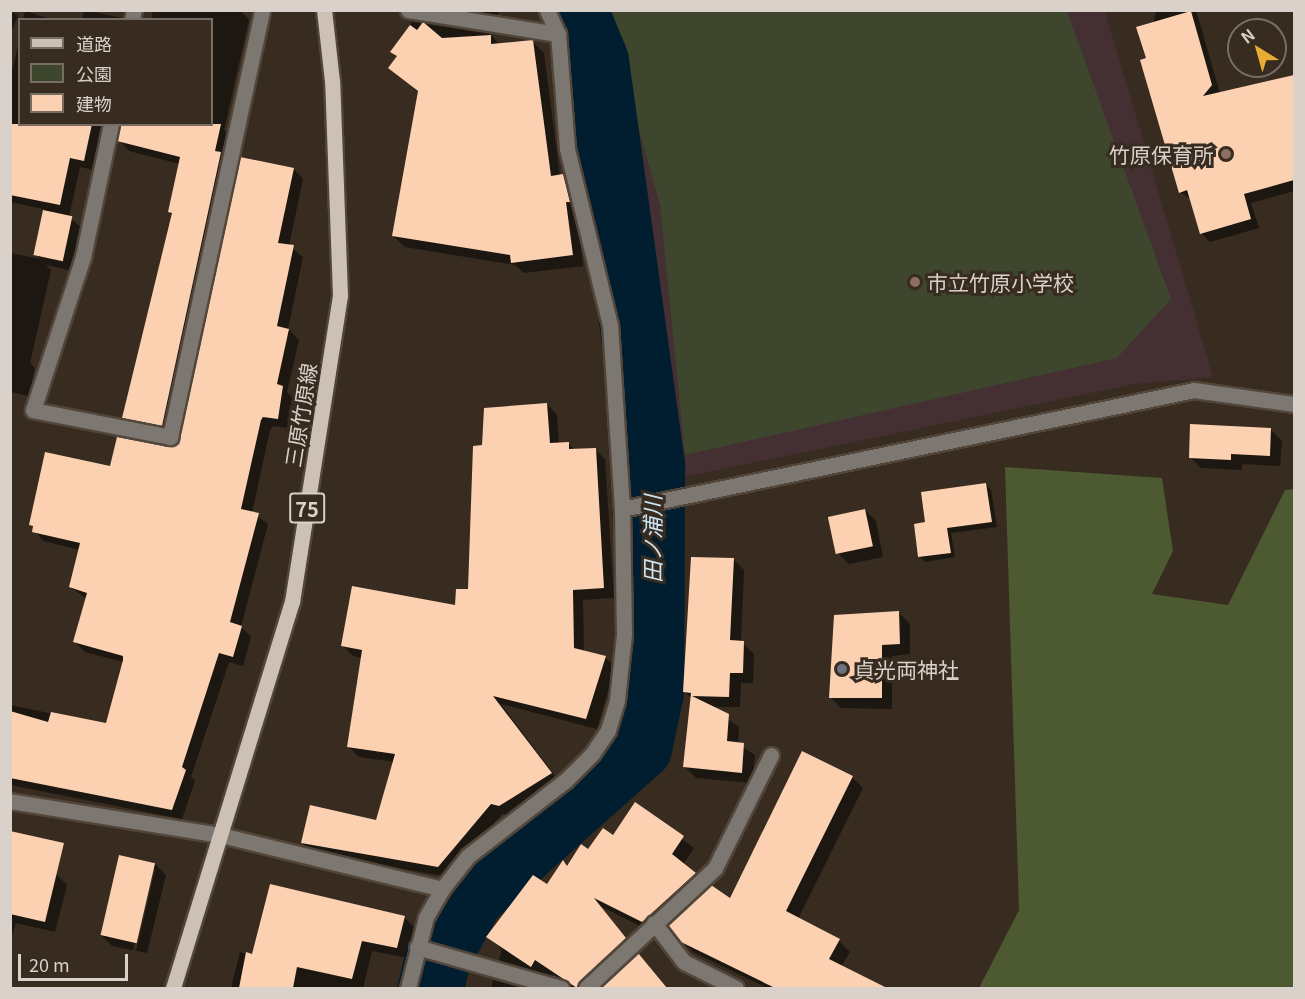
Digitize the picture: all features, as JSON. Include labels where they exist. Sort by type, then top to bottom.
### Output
[{"type":"main road","name":"三原竹原線","points":[[173,988],[292,602],[339,295],[332,81],[324,10]]},
{"type":"street","points":[[111,126],[83,257],[33,410],[170,437],[262,10]]},
{"type":"street","points":[[408,10],[558,34]]},
{"type":"street","points":[[408,988],[426,918],[442,889],[468,856],[566,780],[592,754],[608,730],[617,700],[624,634],[622,509],[610,325],[567,148],[558,34],[548,10]]},
{"type":"street","points":[[622,509],[1194,390],[1294,404]]},
{"type":"street","points":[[586,988],[715,868],[771,755]]},
{"type":"street","points":[[10,801],[221,835],[442,889]]},
{"type":"street","points":[[654,923],[684,962],[736,988]]},
{"type":"street","points":[[417,947],[561,988]]},
{"type":"shaded area","name":"市立竹原小学校","points":[[593,11],[1105,11],[1213,377],[1134,384],[665,481],[636,186]]},
{"type":"green space","name":"市立竹原小学校","points":[[606,11],[1067,11],[1171,299],[1117,358],[685,455],[660,205]]},
{"type":"green space","points":[[1005,467],[1162,478],[1173,551],[1152,594],[1228,605],[1285,490],[1294,489],[1294,988],[979,988],[1019,910]]},
{"type":"building","points":[[1191,11],[1212,85],[1203,96],[1294,75],[1294,180],[1244,194],[1251,219],[1200,234],[1187,190],[1179,193],[1140,60],[1146,58],[1136,27]]},
{"type":"building","points":[[423,22],[442,38],[491,35],[491,44],[533,40],[551,176],[563,174],[570,202],[566,202],[573,255],[511,263],[510,255],[392,236],[418,91],[388,68],[397,56],[390,52],[410,25],[417,30]]},
{"type":"building","points":[[10,124],[18,124],[18,126],[92,126],[84,161],[70,158],[60,205],[10,195]]},
{"type":"building","points":[[213,124],[221,124],[215,151],[221,152],[162,426],[122,418],[172,213],[168,212],[180,157],[117,141],[121,126],[213,126]]},
{"type":"building","points":[[240,157],[294,168],[278,243],[294,245],[277,326],[289,329],[277,384],[283,386],[278,419],[263,417],[261,420],[241,509],[259,513],[230,622],[242,626],[233,657],[219,653],[182,767],[186,770],[172,810],[10,778],[10,711],[48,722],[51,712],[106,723],[123,660],[123,656],[73,642],[87,593],[69,587],[80,543],[32,532],[33,526],[29,525],[45,452],[110,466],[117,437],[168,447],[178,443]]},
{"type":"building","points":[[43,210],[72,216],[63,261],[33,255]]},
{"type":"building","points":[[547,403],[550,443],[569,442],[569,449],[596,448],[604,588],[573,590],[574,648],[606,656],[586,719],[493,696],[552,773],[499,806],[491,804],[438,867],[301,843],[310,805],[376,820],[395,754],[347,747],[362,650],[341,646],[352,586],[455,605],[456,589],[468,589],[473,446],[482,445],[484,408]]},
{"type":"building","points":[[1190,424],[1271,428],[1270,456],[1231,454],[1231,460],[1189,458]]},
{"type":"building","points":[[986,483],[992,522],[947,528],[951,553],[918,557],[914,524],[925,522],[921,492]]},
{"type":"building","points":[[865,509],[873,546],[836,554],[828,517]]},
{"type":"building","points":[[691,557],[734,558],[730,640],[744,641],[743,673],[730,673],[729,697],[692,696],[729,714],[727,741],[744,743],[742,773],[683,767],[691,693],[683,692]]},
{"type":"building","points":[[899,611],[900,644],[882,645],[882,698],[829,698],[834,615]]},
{"type":"building","points":[[802,751],[853,776],[786,911],[840,939],[829,959],[887,988],[775,988],[681,942],[668,925],[711,885],[730,898]]},
{"type":"building","points":[[635,802],[684,836],[672,854],[696,873],[642,922],[594,898],[626,938],[577,988],[535,960],[531,967],[486,937],[533,875],[547,884],[563,860],[567,866],[581,844],[588,849],[603,828],[613,835]]},
{"type":"building","points":[[10,831],[64,843],[45,922],[10,914]]},
{"type":"building","points":[[119,855],[155,863],[137,943],[101,935]]},
{"type":"building","points":[[270,884],[405,916],[397,948],[362,941],[352,979],[297,967],[293,988],[239,988],[246,952],[252,954]]},
{"type":"building","points":[[638,953],[667,988],[600,988]]},
{"type":"waterway","name":"田ノ浦川","points":[[431,988],[438,957],[471,897],[639,748],[651,692],[652,465],[596,61],[575,10]]},
{"type":"place","name":"竹原保育所","points":[[1226,154]]},
{"type":"place","name":"市立竹原小学校","points":[[915,282]]},
{"type":"place","name":"貞光両神社","points":[[842,669]]}]
